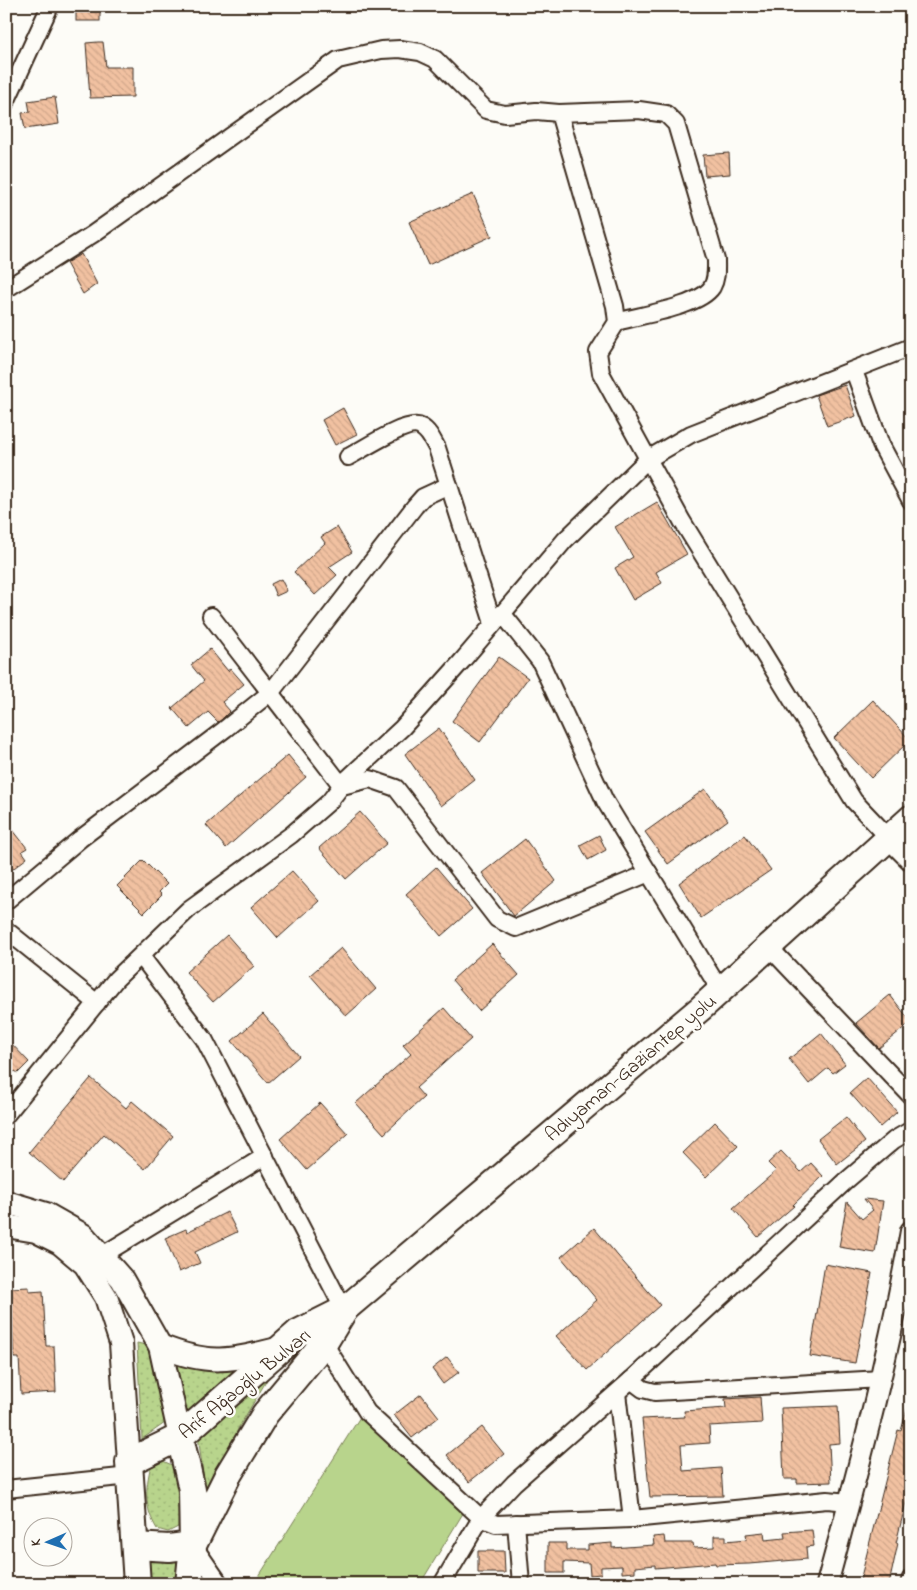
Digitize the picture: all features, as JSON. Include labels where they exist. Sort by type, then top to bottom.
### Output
[{"type":"highway","name":"Arif Ağaoğlu Bulvarı","points":[[189,1584],[194,1545],[228,1475],[265,1414],[324,1343],[344,1310]]},
{"type":"highway","name":"Arif Ağaoğlu Bulvarı","points":[[130,1469],[180,1438],[298,1333],[344,1310]]},
{"type":"highway","points":[[136,1546],[169,1548],[194,1545],[192,1490],[180,1438]]},
{"type":"highway","points":[[130,1469],[137,1584]]},
{"type":"main road","name":"Adıyaman-Gaziantep yolu","points":[[344,1310],[720,990],[890,839],[911,818]]},
{"type":"main road","points":[[6,1202],[46,1214],[83,1235],[122,1279],[160,1346],[180,1438]]},
{"type":"main road","points":[[6,1226],[36,1232],[60,1243],[85,1264],[106,1296],[121,1343],[130,1469]]},
{"type":"main road","points":[[160,1346],[186,1357],[223,1361],[281,1348]]},
{"type":"street","points":[[6,102],[50,6]]},
{"type":"street","points":[[6,289],[93,234],[338,60],[381,50],[400,48],[420,52],[435,59],[486,110],[505,114],[536,111],[559,113],[639,110],[666,114],[676,124],[716,260],[716,277],[711,288],[698,300],[617,322],[598,352],[601,373],[682,521],[854,801],[911,860]]},
{"type":"street","points":[[559,113],[609,287],[617,322]]},
{"type":"street","points":[[6,1115],[116,980],[189,909],[291,835],[329,802],[342,786],[402,728],[565,540],[648,459],[691,434],[911,347]]},
{"type":"street","points":[[854,371],[882,445],[911,502]]},
{"type":"street","points":[[348,457],[409,425],[421,426],[430,435],[437,448],[497,618],[540,662],[606,801],[720,990]]},
{"type":"street","points":[[6,900],[80,839],[271,692],[423,497],[449,485]]},
{"type":"street","points":[[211,616],[342,786]]},
{"type":"street","points":[[342,786],[370,779],[396,788],[497,919],[516,928],[649,873]]},
{"type":"street","points":[[6,930],[97,1004]]},
{"type":"street","points":[[769,947],[911,1096]]},
{"type":"street","points":[[141,956],[204,1039],[344,1310]]},
{"type":"street","points":[[442,1584],[481,1518],[514,1483],[617,1393],[847,1180],[894,1140],[911,1130]]},
{"type":"street","points":[[101,1256],[265,1156]]},
{"type":"street","points":[[828,1584],[881,1379],[905,1302],[911,1231]]},
{"type":"street","points":[[324,1343],[366,1412],[481,1518],[496,1524],[632,1519],[827,1500],[849,1502]]},
{"type":"street","points":[[631,1380],[643,1389],[656,1392],[881,1379]]},
{"type":"street","points":[[617,1393],[632,1519]]},
{"type":"street","points":[[6,1489],[130,1469]]},
{"type":"street","points":[[516,1523],[521,1584]]},
{"type":"street","points":[[194,1545],[220,1584]]},
{"type":"street","points":[[909,1584],[911,1578]]},
{"type":"green space","points":[[137,1343],[150,1346],[172,1418],[142,1439]]},
{"type":"green space","points":[[173,1363],[208,1371],[238,1369],[187,1412]]},
{"type":"green space","points":[[277,1363],[239,1427],[206,1495],[197,1428]]},
{"type":"green space","points":[[360,1417],[465,1510],[420,1584],[254,1584]]},
{"type":"green space","points":[[163,1461],[174,1466],[180,1487],[178,1527],[168,1532],[157,1529],[150,1513],[147,1498],[151,1465]]},
{"type":"green space","points":[[147,1561],[182,1561],[181,1584],[149,1584]]},
{"type":"building","points":[[76,6],[100,6],[100,21],[76,21]]},
{"type":"building","points":[[103,42],[106,67],[133,67],[133,97],[90,98],[86,43]]},
{"type":"building","points":[[55,97],[59,124],[25,129],[22,113],[30,112],[28,101]]},
{"type":"building","points":[[729,153],[730,174],[705,176],[703,155]]},
{"type":"building","points":[[473,194],[492,236],[428,265],[409,222]]},
{"type":"building","points":[[81,254],[97,284],[83,294],[66,263]]},
{"type":"building","points":[[845,385],[856,416],[827,426],[816,395]]},
{"type":"building","points":[[343,408],[357,434],[335,445],[322,420]]},
{"type":"building","points":[[657,502],[687,554],[656,572],[662,583],[633,600],[615,568],[633,557],[615,527]]},
{"type":"building","points":[[337,527],[352,552],[329,567],[337,575],[315,595],[294,572],[325,543],[321,537]]},
{"type":"building","points":[[281,579],[287,591],[276,596],[271,584]]},
{"type":"building","points":[[210,649],[228,671],[230,668],[244,684],[222,702],[230,711],[221,720],[218,722],[208,712],[189,728],[172,708],[204,681],[191,665]]},
{"type":"building","points":[[499,657],[528,678],[480,742],[452,721]]},
{"type":"building","points":[[873,700],[910,740],[871,778],[834,738]]},
{"type":"building","points":[[439,728],[475,780],[441,806],[405,754]]},
{"type":"building","points":[[288,755],[306,777],[226,848],[206,825]]},
{"type":"building","points":[[705,789],[728,820],[668,864],[645,832]]},
{"type":"building","points":[[360,812],[387,843],[346,879],[319,848]]},
{"type":"building","points":[[6,821],[27,848],[22,851],[27,858],[6,874]]},
{"type":"building","points":[[599,835],[606,850],[588,860],[580,845]]},
{"type":"building","points":[[745,835],[771,870],[701,918],[679,883]]},
{"type":"building","points":[[525,839],[556,881],[514,916],[482,873]]},
{"type":"building","points":[[143,860],[167,884],[159,892],[162,895],[144,913],[117,886]]},
{"type":"building","points":[[436,867],[472,909],[441,936],[406,894]]},
{"type":"building","points":[[292,871],[319,901],[278,938],[251,907]]},
{"type":"building","points":[[227,935],[254,966],[213,1002],[186,972]]},
{"type":"building","points":[[492,944],[519,975],[479,1011],[452,980]]},
{"type":"building","points":[[341,948],[376,989],[346,1016],[310,975]]},
{"type":"building","points":[[890,995],[911,1022],[879,1048],[856,1023]]},
{"type":"building","points":[[444,1008],[471,1039],[416,1088],[424,1097],[384,1134],[356,1103],[411,1054],[403,1045]]},
{"type":"building","points":[[263,1014],[299,1056],[268,1083],[232,1041]]},
{"type":"building","points":[[821,1033],[845,1064],[833,1073],[828,1068],[809,1084],[789,1059]]},
{"type":"building","points":[[6,1038],[29,1062],[18,1073],[15,1071],[6,1080]]},
{"type":"building","points":[[91,1078],[126,1108],[132,1101],[173,1136],[145,1169],[104,1134],[63,1182],[29,1152]]},
{"type":"building","points":[[867,1078],[897,1112],[880,1127],[850,1093]]},
{"type":"building","points":[[320,1103],[348,1134],[307,1170],[280,1139]]},
{"type":"building","points":[[846,1117],[865,1142],[837,1164],[818,1139]]},
{"type":"building","points":[[715,1122],[738,1146],[706,1177],[683,1153]]},
{"type":"building","points":[[781,1151],[801,1172],[811,1163],[823,1176],[794,1206],[758,1237],[733,1208],[776,1171],[768,1163]]},
{"type":"building","points":[[864,1199],[883,1201],[875,1253],[839,1247],[847,1202],[862,1219],[873,1210]]},
{"type":"building","points":[[227,1212],[237,1232],[195,1252],[200,1263],[179,1272],[165,1238],[186,1229],[187,1232]]},
{"type":"building","points":[[594,1228],[660,1305],[587,1370],[556,1336],[597,1300],[561,1257]]},
{"type":"building","points":[[825,1264],[872,1273],[855,1363],[810,1356]]},
{"type":"building","points":[[29,1287],[29,1292],[43,1291],[46,1346],[54,1346],[56,1392],[21,1394],[19,1358],[14,1358],[10,1288]]},
{"type":"building","points":[[447,1357],[459,1372],[443,1384],[432,1369]]},
{"type":"building","points":[[421,1394],[439,1417],[412,1438],[394,1415]]},
{"type":"building","points":[[760,1397],[762,1423],[709,1426],[710,1443],[681,1445],[683,1471],[721,1468],[723,1496],[650,1497],[642,1419],[685,1417],[684,1411],[726,1408],[725,1399]]},
{"type":"building","points":[[838,1406],[840,1443],[829,1444],[831,1482],[797,1483],[797,1479],[784,1479],[781,1408]]},
{"type":"building","points":[[907,1409],[911,1409],[911,1482],[896,1543],[898,1543],[889,1584],[860,1581],[898,1430],[901,1431]]},
{"type":"building","points":[[482,1427],[504,1454],[469,1482],[447,1455]]},
{"type":"building","points":[[812,1530],[814,1546],[806,1547],[807,1559],[749,1564],[716,1565],[715,1563],[655,1568],[655,1565],[635,1567],[635,1572],[622,1573],[622,1566],[601,1567],[601,1574],[590,1575],[589,1563],[564,1562],[564,1573],[548,1573],[548,1543],[566,1543],[566,1550],[588,1550],[588,1545],[612,1543],[612,1548],[654,1545],[653,1537],[664,1536],[665,1543],[693,1543],[694,1548],[714,1547],[714,1536],[726,1536],[726,1541],[747,1539],[746,1534],[764,1532],[765,1540],[785,1538],[784,1532]]},
{"type":"building","points":[[478,1551],[504,1551],[505,1573],[478,1573]]}]
